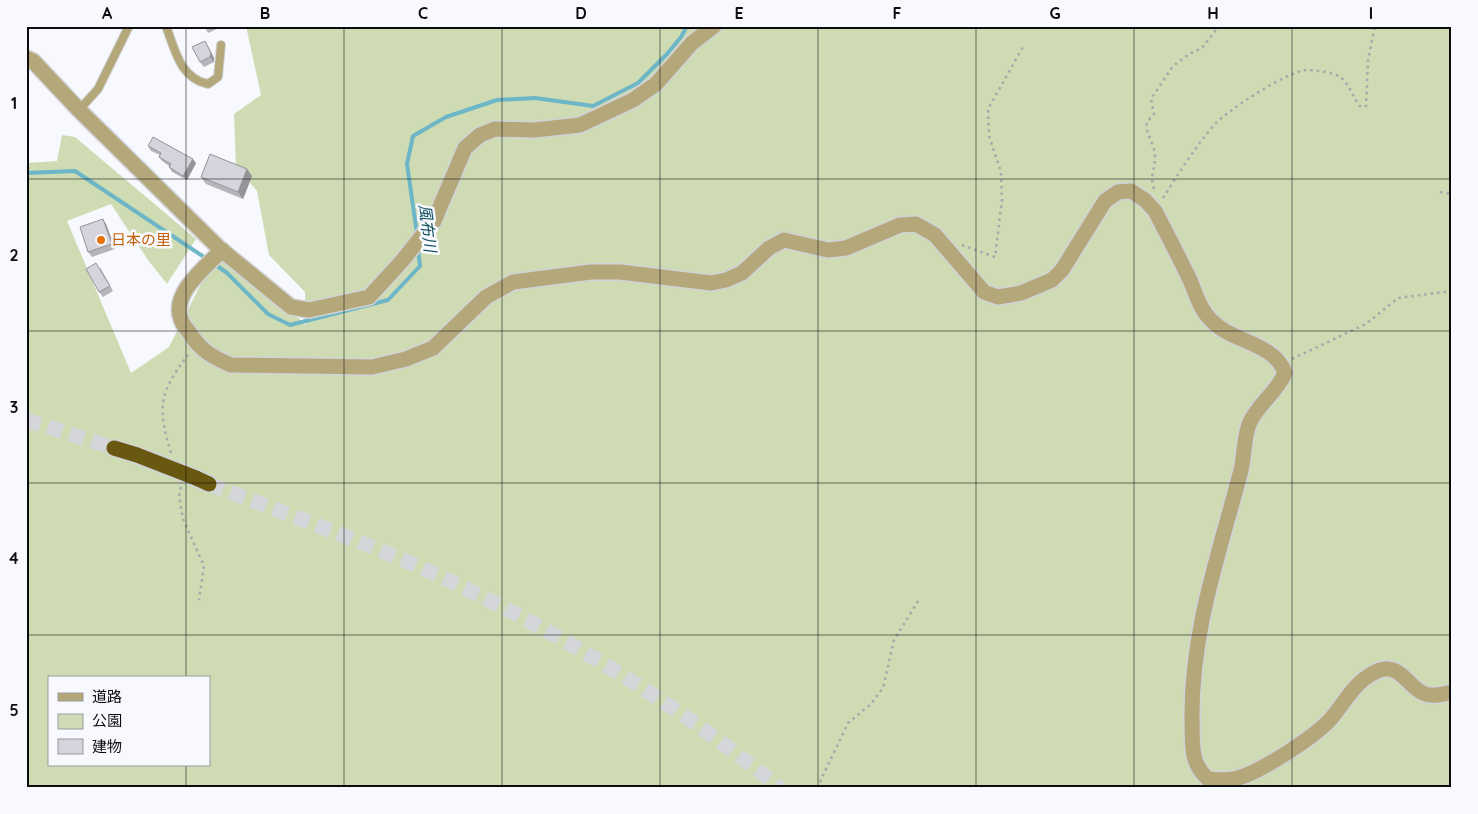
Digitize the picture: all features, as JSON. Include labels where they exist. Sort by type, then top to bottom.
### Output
[{"type":"highway","points":[[114,448],[137,455],[202,481]]},
{"type":"street","points":[[26,58],[33,61],[79,110],[222,250],[291,307],[309,310],[369,297],[402,261],[434,220],[465,148],[480,135],[494,129],[534,130],[580,125],[633,100],[656,84],[692,43],[714,26]]},
{"type":"street","points":[[222,250],[196,277],[183,295],[179,307],[181,320],[196,344],[209,355],[231,365],[372,367],[406,359],[433,348],[486,297],[513,282],[591,272],[620,272],[711,283],[726,280],[742,273],[769,248],[784,240],[828,250],[846,248],[900,225],[916,224],[935,235],[984,292],[998,297],[1021,293],[1052,280],[1062,270],[1105,200],[1118,192],[1131,191],[1155,211],[1199,303],[1210,320],[1225,332],[1270,351],[1282,363],[1285,372],[1281,382],[1259,407],[1249,423],[1241,471],[1210,581],[1196,652],[1192,687],[1192,755],[1199,772],[1208,780],[1226,780],[1239,777],[1259,768],[1317,731],[1334,716],[1353,688],[1369,675],[1383,669],[1394,670],[1425,694],[1441,695],[1452,692]]},
{"type":"lane","points":[[79,110],[98,89],[129,26]]},
{"type":"lane","points":[[166,26],[180,63],[194,81],[208,84],[218,77],[221,45]]},
{"type":"path","points":[[1219,26],[1202,48],[1189,54],[1173,66],[1151,99],[1154,114],[1148,122],[1147,130],[1155,153],[1155,163],[1151,174],[1156,194],[1161,202],[1186,161],[1217,122],[1237,106],[1280,80],[1305,70],[1338,75],[1351,87],[1356,102],[1361,107],[1366,106],[1368,60],[1375,26]]},
{"type":"path","points":[[961,244],[995,257],[1002,200],[1001,172],[989,136],[988,109],[1024,46]]},
{"type":"path","points":[[1440,192],[1452,194]]},
{"type":"path","points":[[1282,363],[1366,324],[1398,298],[1452,291]]},
{"type":"path","points":[[817,788],[848,723],[870,704],[882,688],[894,640],[920,598]]},
{"type":"green space","points":[[246,26],[1452,26],[1452,788],[26,788],[26,163],[57,161],[62,135],[75,137],[196,239],[167,284],[148,260],[111,204],[67,221],[131,373],[169,347],[219,248],[306,325],[305,292],[269,255],[257,191],[236,167],[234,114],[261,95]]},
{"type":"building","points":[[205,41],[211,53],[210,57],[200,62],[192,47]]},
{"type":"building","points":[[153,137],[193,159],[183,176],[169,167],[171,164],[159,157],[161,153],[148,146]]},
{"type":"building","points":[[210,154],[247,169],[238,192],[201,177]]},
{"type":"building","points":[[103,219],[112,244],[88,252],[80,227]]},
{"type":"building","points":[[96,263],[110,286],[99,292],[86,269]]},
{"type":"waterway","name":"風布川","points":[[417,234],[407,164],[413,136],[446,117],[497,100],[535,98],[593,106],[638,83],[667,54],[681,37],[687,26]]},
{"type":"waterway","name":"風布川","points":[[26,173],[75,171],[207,259]]},
{"type":"waterway","name":"風布川","points":[[213,263],[227,273],[268,314],[290,325],[388,300],[420,266],[418,249]]},
{"type":"tunnel","points":[[26,420],[114,448]]},
{"type":"tunnel","points":[[209,484],[394,556],[497,604],[582,651],[664,702],[780,788]]},
{"type":"place","name":"日本の里","points":[[101,240]]}]
